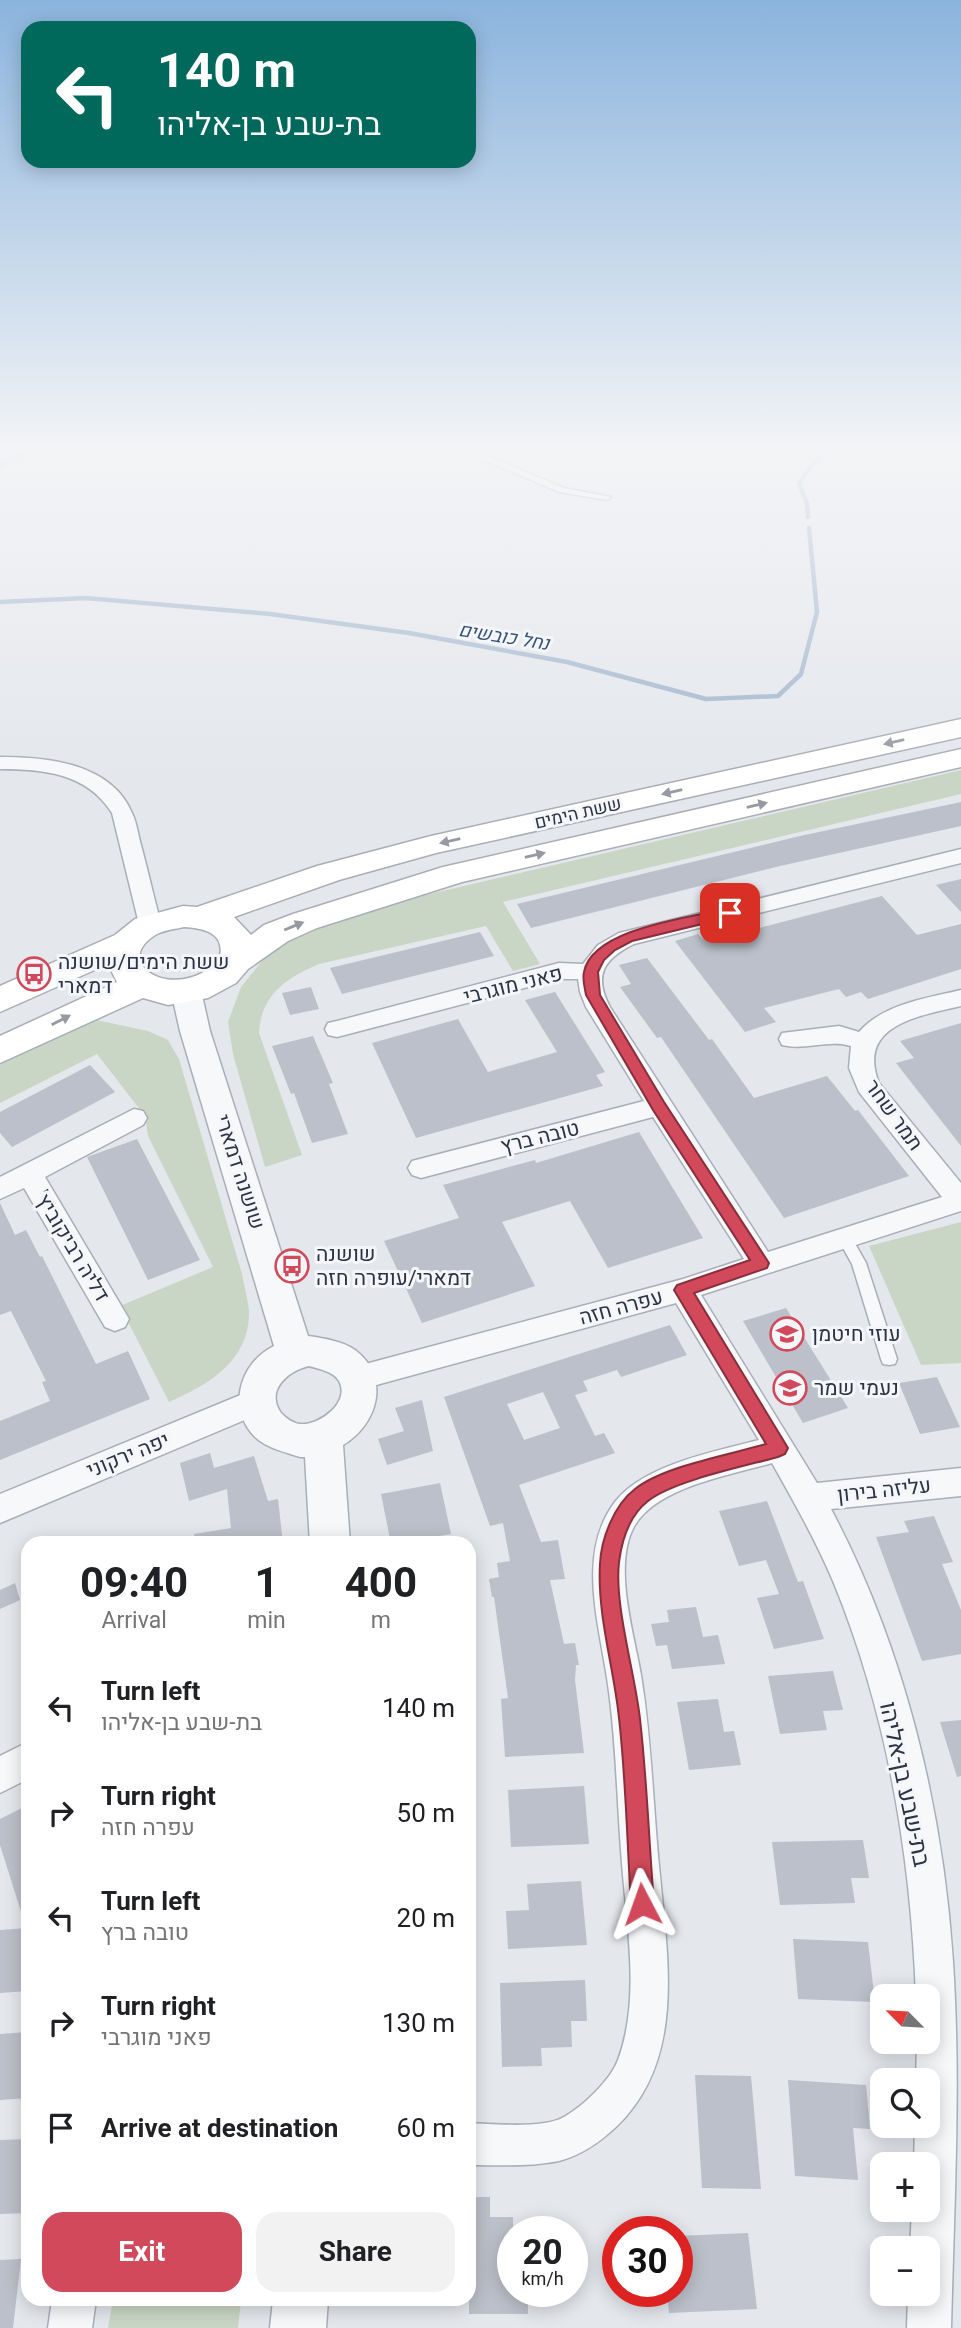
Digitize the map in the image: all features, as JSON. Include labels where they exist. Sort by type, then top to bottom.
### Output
[{"type":"main road","name":"ששת הימים","points":[[200,917],[328,873],[431,845],[961,727]]},
{"type":"main road","name":"ששת הימים","points":[[236,961],[276,933],[296,925],[454,874],[961,758]]},
{"type":"main road","points":[[0,1000],[138,933],[183,916],[200,917],[228,928],[236,938],[239,949],[236,961],[217,980],[186,991],[163,991],[142,986],[129,978],[123,967],[121,955],[138,933]]},
{"type":"main road","points":[[0,1051],[114,995],[142,986]]},
{"type":"street","points":[[0,762],[40,764],[71,772],[104,787],[116,799],[122,813],[138,933]]},
{"type":"street","name":"פאני מוגרבי","points":[[337,1029],[559,971],[591,972],[604,952],[627,938],[961,856]]},
{"type":"street","points":[[591,972],[593,995],[659,1106],[761,1263]]},
{"type":"street","name":"שושנה דמארי","points":[[186,991],[195,1031],[278,1294],[294,1354]]},
{"type":"street","points":[[791,1039],[839,1034],[864,1042],[872,1030],[894,1017],[961,998]]},
{"type":"street","name":"תמר שחר","points":[[864,1042],[860,1065],[868,1086],[960,1201]]},
{"type":"street","name":"טובה ברץ","points":[[421,1168],[659,1106]]},
{"type":"street","name":"'דליה רביקוביץ","points":[[0,1189],[134,1118]]},
{"type":"street","name":"'דליה רביקוביץ","points":[[29,1174],[115,1319]]},
{"type":"street","name":"עפרה חזה","points":[[358,1378],[683,1290],[960,1201]]},
{"type":"street","name":"בת-שבע בן-אליהו","points":[[683,1290],[807,1498],[864,1621],[904,1760],[920,1837],[931,1926],[936,2009],[929,2328]]},
{"type":"street","points":[[325,1352],[340,1358],[351,1367],[358,1378],[361,1392],[359,1406],[351,1419],[323,1437],[293,1439],[278,1434],[267,1425],[256,1402],[257,1387],[265,1373],[278,1361],[294,1354],[325,1352]]},
{"type":"street","name":"יפה ירקוני","points":[[0,1509],[256,1402]]},
{"type":"street","points":[[323,1437],[329,1536]]},
{"type":"street","points":[[476,2144],[525,2144],[569,2137],[603,2112],[632,2076],[644,2031],[648,1984],[630,1718],[611,1595],[609,1563],[615,1537],[625,1513],[641,1495],[661,1483],[778,1448]]},
{"type":"street","name":"עליזה בירון","points":[[807,1498],[961,1482]]},
{"type":"street","points":[[0,1775],[21,1764]]},
{"type":"street","points":[[70,2328],[73,2306]]},
{"type":"street","points":[[298,2328],[300,2306]]},
{"type":"lane","points":[[844,1237],[859,1263],[889,1359]]},
{"type":"green space","points":[[961,770],[961,794],[503,902],[540,964],[513,971],[486,926],[319,964],[296,975],[270,998],[259,1033],[302,1155],[265,1167],[233,1054],[228,1022],[241,987],[270,951],[298,935],[417,897]]},
{"type":"green space","points":[[87,1018],[148,1031],[168,1040],[179,1059],[242,1274],[249,1311],[242,1344],[224,1369],[212,1379],[169,1402],[120,1306],[213,1267],[148,1136],[145,1116],[97,1054],[0,1103],[0,1064]]},
{"type":"green space","points":[[961,1222],[961,1363],[921,1365],[869,1246]]},
{"type":"green space","points":[[112,2306],[240,2306],[238,2328],[108,2328]]},
{"type":"building","points":[[961,802],[961,826],[780,866],[531,928],[517,904],[800,836]]},
{"type":"building","points":[[961,879],[961,912],[936,885]]},
{"type":"building","points":[[882,896],[917,935],[961,924],[961,969],[868,999],[861,992],[846,997],[839,989],[764,1008],[776,1022],[745,1032],[675,941],[698,934],[703,939],[749,928],[751,930]]},
{"type":"building","points":[[480,932],[494,956],[342,994],[330,968]]},
{"type":"building","points":[[647,958],[709,1040],[712,1039],[754,1098],[827,1076],[855,1111],[858,1110],[909,1176],[784,1218],[661,1037],[657,1038],[620,987],[631,984],[619,965]]},
{"type":"building","points":[[311,987],[319,1009],[290,1015],[282,993]]},
{"type":"building","points":[[555,992],[605,1072],[596,1075],[603,1086],[416,1138],[372,1043],[458,1019],[488,1072],[557,1052],[525,1000]]},
{"type":"building","points":[[961,1023],[961,1146],[896,1063],[914,1058],[900,1041]]},
{"type":"building","points":[[313,1036],[333,1083],[329,1084],[348,1134],[312,1143],[294,1093],[291,1094],[272,1046]]},
{"type":"building","points":[[90,1065],[115,1092],[12,1147],[0,1133],[0,1112]]},
{"type":"building","points":[[639,1132],[703,1238],[608,1268],[570,1201],[502,1222],[535,1286],[422,1323],[384,1241],[459,1218],[443,1185],[535,1160],[536,1163]]},
{"type":"building","points":[[137,1139],[200,1260],[148,1280],[87,1157]]},
{"type":"building","points":[[0,1203],[15,1235],[26,1230],[40,1257],[42,1256],[96,1364],[128,1351],[150,1399],[0,1460],[0,1421],[50,1401],[42,1382],[46,1381],[11,1311],[0,1315]]},
{"type":"building","points":[[786,1308],[848,1408],[803,1423],[743,1321]]},
{"type":"building","points":[[670,1325],[687,1355],[621,1377],[617,1370],[583,1381],[588,1391],[575,1395],[595,1436],[604,1433],[615,1453],[519,1485],[541,1542],[558,1540],[565,1579],[550,1580],[564,1644],[575,1643],[579,1665],[576,1665],[575,1680],[584,1753],[505,1757],[501,1699],[508,1698],[489,1579],[499,1577],[497,1563],[510,1561],[503,1523],[490,1526],[444,1397]],"holes":[[[543,1392],[560,1428],[524,1440],[507,1404]]]},
{"type":"building","points":[[937,1377],[960,1427],[920,1434],[899,1383]]},
{"type":"building","points":[[422,1400],[433,1451],[387,1465],[378,1439],[404,1431],[395,1408]]},
{"type":"building","points":[[210,1453],[214,1468],[254,1456],[268,1501],[278,1499],[282,1536],[194,1536],[231,1528],[227,1489],[189,1501],[180,1463]]},
{"type":"building","points":[[440,1483],[451,1534],[389,1536],[381,1494]]},
{"type":"building","points":[[767,1501],[798,1582],[803,1581],[824,1639],[774,1649],[757,1598],[779,1594],[766,1560],[739,1566],[719,1511]]},
{"type":"building","points":[[934,1516],[953,1562],[942,1564],[961,1610],[961,1654],[922,1661],[876,1537],[909,1532],[904,1521]]},
{"type":"building","points":[[15,1583],[20,1600],[0,1609],[0,1590]]},
{"type":"building","points":[[696,1607],[703,1637],[718,1635],[725,1664],[672,1669],[667,1645],[656,1646],[651,1624],[669,1622],[667,1610]]},
{"type":"building","points":[[833,1671],[843,1710],[823,1711],[827,1730],[780,1734],[768,1676]]},
{"type":"building","points":[[718,1699],[724,1732],[734,1731],[741,1765],[689,1770],[677,1702]]},
{"type":"building","points":[[961,1720],[961,1776],[957,1777],[940,1722]]},
{"type":"building","points":[[584,1786],[589,1844],[511,1847],[508,1790]]},
{"type":"building","points":[[21,1808],[21,1912],[0,1845],[0,1819]]},
{"type":"building","points":[[863,1840],[869,1878],[851,1878],[855,1903],[780,1905],[772,1842]]},
{"type":"building","points":[[581,1881],[587,1945],[508,1949],[506,1911],[529,1910],[527,1884]]},
{"type":"building","points":[[21,1928],[21,1992],[0,1993],[0,1930]]},
{"type":"building","points":[[793,1939],[868,1942],[873,1984],[870,1984],[870,2002],[798,1999]]},
{"type":"building","points":[[585,1980],[587,2021],[571,2021],[572,2047],[541,2048],[542,2066],[502,2067],[500,1983]]},
{"type":"building","points":[[21,2032],[21,2098],[0,2100],[0,2034]]},
{"type":"building","points":[[695,2075],[751,2076],[761,2189],[702,2188]]},
{"type":"building","points":[[788,2080],[866,2085],[870,2129],[853,2128],[858,2180],[795,2176]]},
{"type":"building","points":[[21,2139],[21,2213],[0,2214],[0,2140]]},
{"type":"building","points":[[476,2197],[490,2197],[490,2217],[497,2217],[497,2307],[528,2307],[528,2314],[469,2314],[469,2306],[476,2306]]},
{"type":"building","points":[[748,2233],[757,2309],[669,2313],[668,2307],[693,2307],[693,2235]]},
{"type":"building","points":[[21,2259],[13,2328],[0,2328],[0,2260]]},
{"type":"waterway","name":"נחל כובשים","points":[[0,602],[86,598],[270,614],[409,633],[567,662],[706,699],[778,696],[801,674],[817,612],[812,558]]},
{"type":"place","name":"ששת הימים/שושנה דמארי","points":[[34,974]]},
{"type":"place","name":"שושנה דמארי/עופרה חזה","points":[[292,1266]]},
{"type":"place","name":"עוזי חיטמן","points":[[787,1334]]},
{"type":"place","name":"נעמי שמר","points":[[790,1388]]},
{"type":"route","points":[[642,1904],[630,1718],[611,1595],[609,1563],[615,1537],[625,1513],[641,1495],[661,1483],[778,1448],[683,1290],[761,1263],[659,1106],[593,995],[590,985],[591,972],[598,958],[610,947],[627,938],[730,913]]}]
